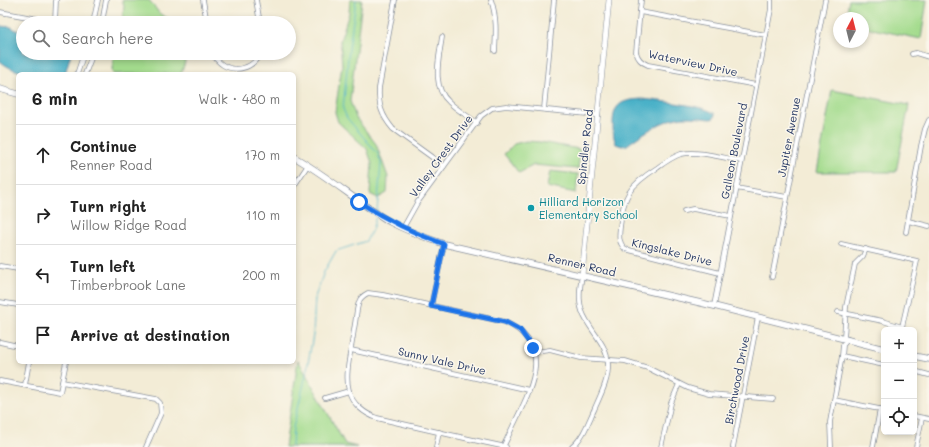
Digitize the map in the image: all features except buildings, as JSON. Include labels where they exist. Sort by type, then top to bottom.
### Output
[{"type":"main road","points":[[0,90],[16,94]]},
{"type":"main road","name":"Renner Road","points":[[296,158],[376,213],[403,228],[444,244],[758,316],[881,348]]},
{"type":"main road","points":[[917,357],[929,359]]},
{"type":"street","points":[[55,16],[56,0]]},
{"type":"street","points":[[95,16],[98,0]]},
{"type":"street","points":[[103,16],[106,0]]},
{"type":"street","points":[[204,0],[206,16]]},
{"type":"street","points":[[256,0],[259,16]]},
{"type":"street","points":[[395,0],[379,88],[382,113],[386,121],[393,129],[444,166]]},
{"type":"street","points":[[491,0],[495,9],[497,26],[495,51]]},
{"type":"street","points":[[544,109],[554,0]]},
{"type":"street","name":"Spindler Road","points":[[572,447],[586,429],[605,384],[608,373],[607,359],[603,346],[582,311],[580,293],[609,0]]},
{"type":"street","name":"Waterview Drive","points":[[641,0],[636,52],[638,58],[642,62],[756,85]]},
{"type":"street","name":"Galleon Boulevard","points":[[714,306],[766,35],[771,0]]},
{"type":"street","name":"Jupiter Avenue","points":[[772,277],[825,0]]},
{"type":"street","points":[[0,12],[22,16]]},
{"type":"street","points":[[640,12],[766,35]]},
{"type":"street","points":[[442,37],[437,76],[443,96],[448,102],[477,123]]},
{"type":"street","points":[[912,54],[916,53],[929,57]]},
{"type":"street","points":[[78,72],[82,60]]},
{"type":"street","points":[[86,72],[90,60]]},
{"type":"street","points":[[217,60],[231,69],[250,66],[257,60]]},
{"type":"street","name":"Valley Crest Drive","points":[[403,228],[417,203],[444,166],[482,116],[492,108],[506,106],[598,115]]},
{"type":"street","points":[[906,232],[921,146],[929,120]]},
{"type":"street","name":"Kingslake Drive","points":[[720,273],[625,249],[621,245],[619,236],[621,213],[628,193],[642,177],[680,155],[695,153],[741,162]]},
{"type":"street","points":[[296,183],[308,165]]},
{"type":"street","points":[[736,188],[787,198]]},
{"type":"street","points":[[684,211],[693,209],[731,216]]},
{"type":"street","points":[[908,221],[929,226]]},
{"type":"street","points":[[431,306],[444,244]]},
{"type":"street","points":[[838,312],[902,327],[917,261],[841,244]]},
{"type":"street","points":[[831,447],[830,422],[842,356],[846,307],[855,264],[864,256],[866,249]]},
{"type":"street","points":[[0,266],[16,269]]},
{"type":"street","points":[[372,293],[431,306],[505,322],[520,330],[531,344],[536,361],[536,370],[505,447],[370,415],[356,405],[349,391],[348,375],[359,301],[364,295],[372,293]]},
{"type":"street","points":[[0,302],[16,305]]},
{"type":"street","name":"Birchwood Drive","points":[[733,447],[758,316]]},
{"type":"street","points":[[843,345],[844,338]]},
{"type":"street","points":[[0,342],[16,346]]},
{"type":"street","name":"Sunny Vale Drive","points":[[351,350],[529,390]]},
{"type":"street","points":[[534,352],[550,350],[581,358],[632,362],[679,384],[709,394],[742,398],[773,399]]},
{"type":"street","points":[[842,356],[881,364]]},
{"type":"street","points":[[24,385],[29,364]]},
{"type":"street","points":[[0,381],[60,392],[66,364]]},
{"type":"street","points":[[917,373],[929,375]]},
{"type":"street","points":[[62,382],[156,399],[160,403],[160,413],[146,447]]},
{"type":"street","points":[[661,447],[671,403],[679,384]]},
{"type":"street","points":[[325,398],[349,391]]},
{"type":"street","points":[[834,400],[881,410]]},
{"type":"street","points":[[873,447],[881,414]]},
{"type":"street","points":[[917,417],[929,419]]},
{"type":"street","points":[[916,447],[922,418]]},
{"type":"street","points":[[436,447],[440,432]]},
{"type":"green space","points":[[122,0],[149,0],[160,14],[164,16],[123,16],[124,6]]},
{"type":"green space","points":[[350,0],[362,0],[350,101],[356,118],[376,144],[388,177],[387,193],[378,198],[370,194],[372,163],[367,149],[338,122],[335,112],[342,65],[340,41],[349,13]]},
{"type":"green space","points":[[849,0],[927,0],[921,39],[869,28],[869,12],[847,12]]},
{"type":"green space","points":[[113,60],[186,60],[182,72],[113,72]]},
{"type":"green space","points":[[832,90],[909,105],[896,172],[817,172]]},
{"type":"green space","points":[[526,141],[579,149],[578,169],[534,165],[519,173],[504,154],[514,144]]},
{"type":"green space","points":[[550,171],[578,174],[576,193],[547,187]]},
{"type":"green space","points":[[298,360],[345,444],[357,447],[285,447]]},
{"type":"water","points":[[0,26],[11,27],[16,30],[16,60],[69,60],[66,72],[23,72],[15,70],[0,61]]},
{"type":"water","points":[[643,99],[702,108],[715,114],[714,118],[711,119],[687,117],[673,119],[655,127],[627,145],[622,146],[616,144],[613,128],[615,110],[625,101]]},
{"type":"waterway","points":[[356,0],[343,109],[347,118],[378,154],[381,163],[377,212]]},
{"type":"waterway","points":[[292,447],[293,428],[306,375],[313,335],[315,297],[324,272],[336,251],[366,241],[372,230],[376,217]]},
{"type":"place","name":"Hilliard Horizon Elementary School","points":[[531,208]]},
{"type":"route","points":[[359,202],[392,222],[421,236],[444,244],[431,306],[505,322],[520,330],[533,348]]}]
